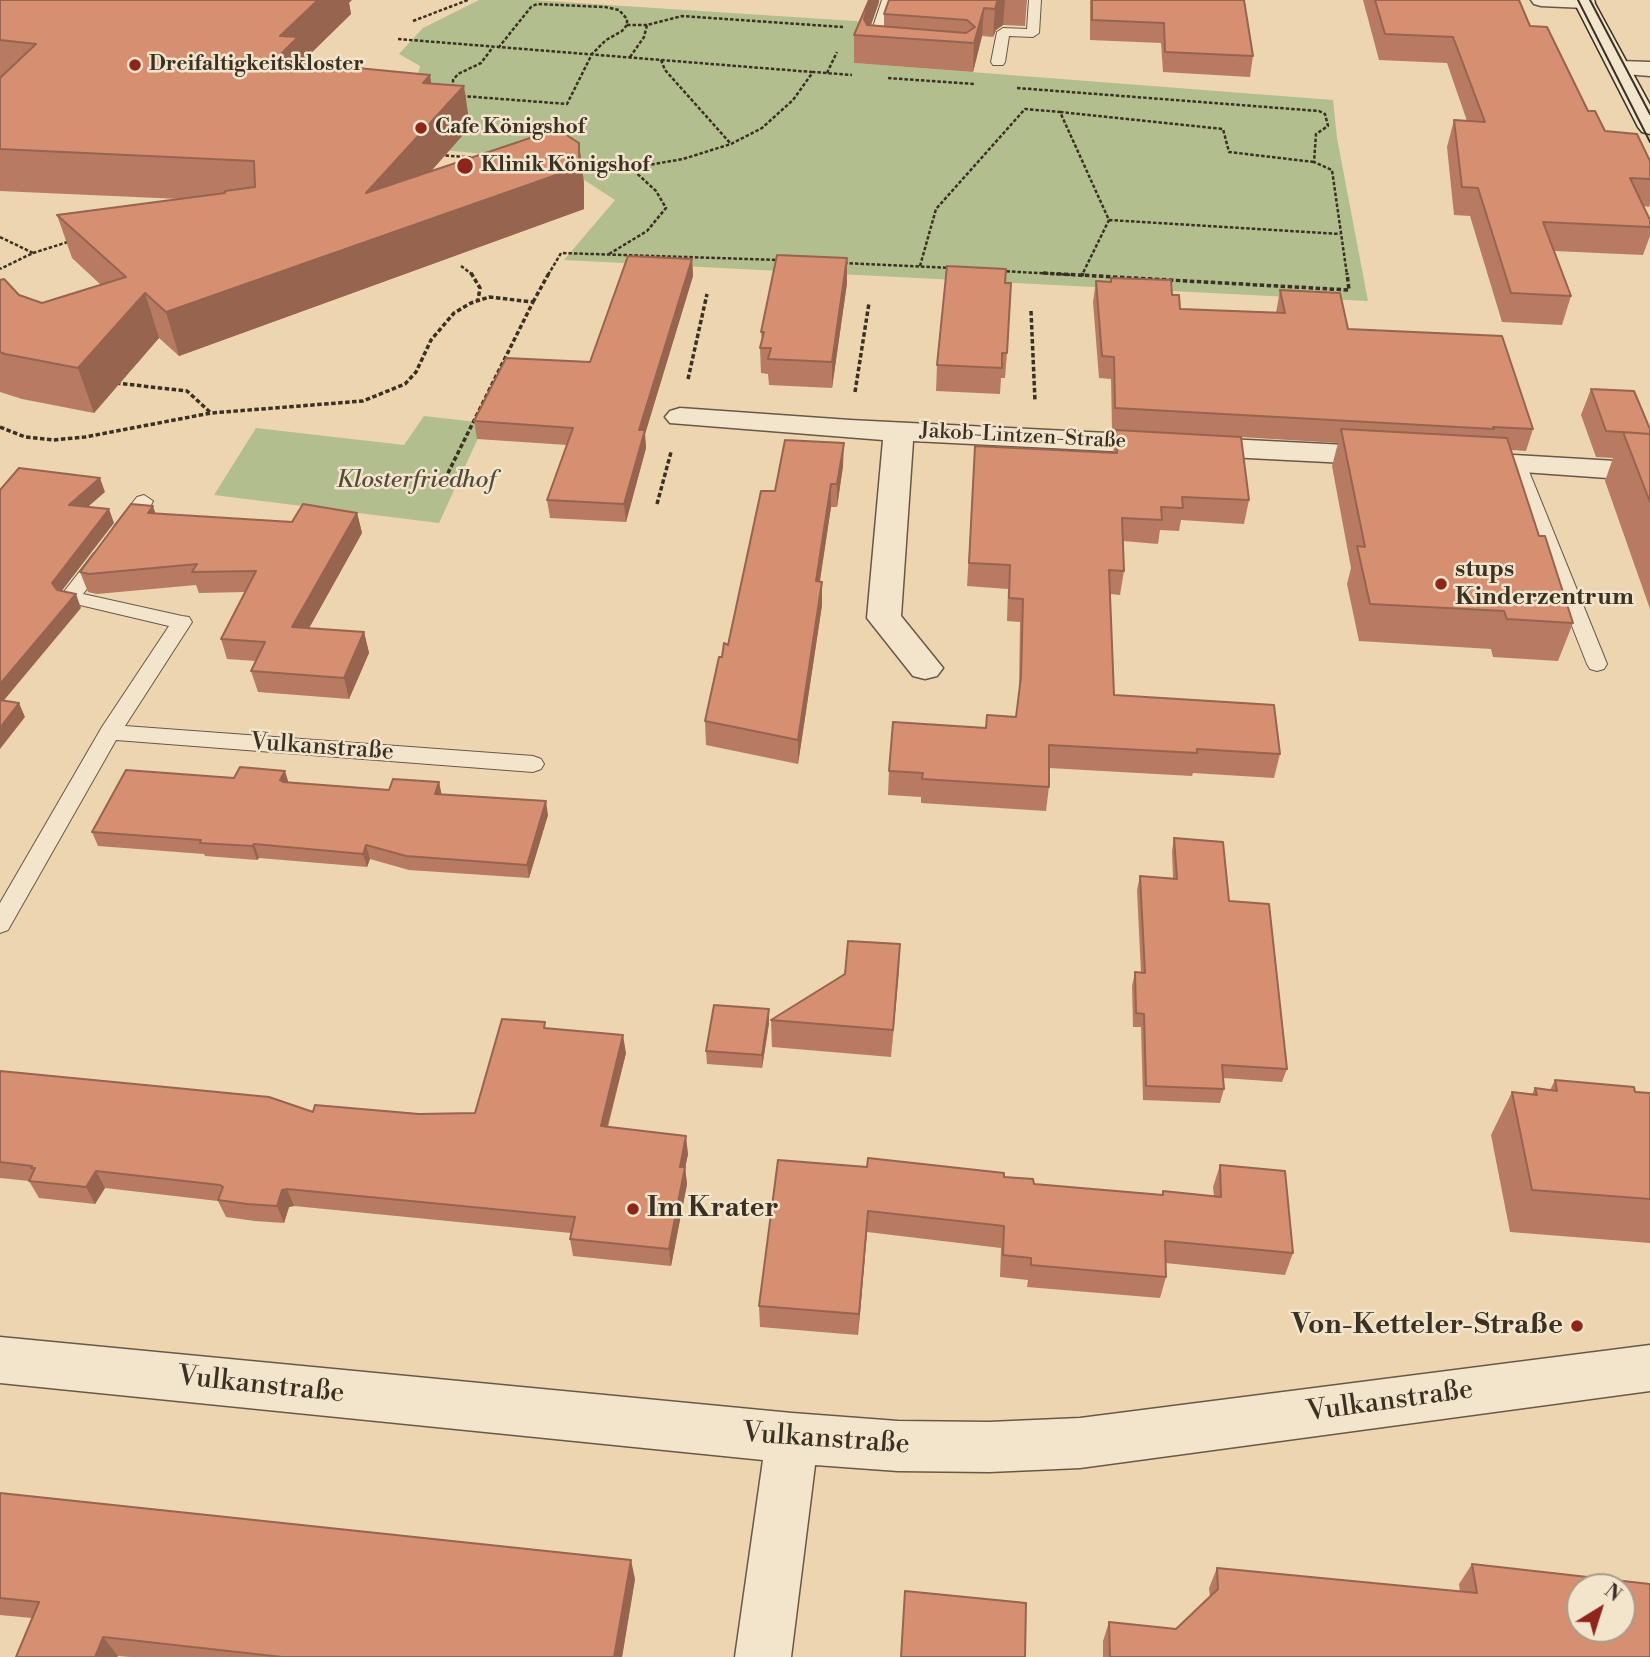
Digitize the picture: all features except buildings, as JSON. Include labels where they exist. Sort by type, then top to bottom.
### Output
[{"type":"street","points":[[1541,0],[1584,1],[1650,127]]},
{"type":"street","points":[[1620,68],[1650,69]]},
{"type":"street","name":"Jakob-Lintzen-Straße","points":[[680,417],[850,429],[1650,472]]},
{"type":"street","name":"Jakob-Lintzen-Straße","points":[[899,430],[884,618],[925,668]]},
{"type":"street","name":"Vulkanstraße","points":[[0,1360],[792,1438],[898,1446],[989,1447],[1080,1443],[1650,1368]]},
{"type":"street","points":[[763,1657],[792,1438]]},
{"type":"lane","points":[[885,49],[872,48],[888,0]]},
{"type":"lane","points":[[998,62],[1003,32],[1033,33],[1035,0]]},
{"type":"lane","points":[[1517,464],[1597,664]]},
{"type":"lane","points":[[0,923],[110,732],[182,622],[70,597],[144,501]]},
{"type":"lane","name":"Vulkanstraße","points":[[110,732],[533,764]]},
{"type":"path","points":[[413,21],[468,0]]},
{"type":"path","points":[[499,47],[531,7],[547,1],[619,10],[624,13],[627,25]]},
{"type":"path","points":[[494,47],[481,63],[458,74],[453,80],[453,88],[458,96],[567,104],[592,54],[627,25],[647,25],[692,15],[767,23],[831,25],[844,27],[848,31]]},
{"type":"path","points":[[630,57],[644,37],[647,25]]},
{"type":"path","points":[[398,39],[854,75]]},
{"type":"path","points":[[827,73],[837,52]]},
{"type":"path","points":[[661,60],[665,70],[731,144]]},
{"type":"path","points":[[577,168],[631,168],[683,159],[731,144],[762,128],[793,100],[813,72]]},
{"type":"path","points":[[882,78],[978,85]]},
{"type":"path","points":[[1006,87],[1319,111],[1325,114],[1328,126],[1316,134],[1314,162]]},
{"type":"path","points":[[920,266],[936,209],[1025,109],[1223,130],[1230,152],[1314,162],[1332,170],[1349,290],[1001,271]]},
{"type":"path","points":[[1059,112],[1109,220]]},
{"type":"path","points":[[433,154],[486,159]]},
{"type":"path","points":[[609,254],[647,230],[666,208],[656,191],[631,168]]},
{"type":"path","points":[[1109,220],[1340,234]]},
{"type":"path","points":[[1082,276],[1109,220]]},
{"type":"path","points":[[0,237],[33,253]]},
{"type":"path","points":[[0,268],[33,253],[73,240]]},
{"type":"path","points":[[444,481],[533,302],[561,253],[785,261]]},
{"type":"path","points":[[839,263],[961,268]]},
{"type":"path","points":[[461,266],[473,275],[480,288],[478,300]]},
{"type":"path","points":[[0,427],[25,437],[53,440],[85,437],[211,413],[363,401],[405,384],[416,372],[431,340],[454,313],[489,297],[533,302]]},
{"type":"path","points":[[850,429],[869,303]]},
{"type":"path","points":[[1031,311],[1036,438]]},
{"type":"path","points":[[109,382],[187,391],[211,413]]},
{"type":"green space","points":[[479,0],[532,0],[870,22],[855,63],[1333,100],[1337,138],[1368,301],[564,260],[615,200],[555,161],[332,139],[416,82],[420,66],[399,54],[423,28]]},
{"type":"green space","name":"Klosterfriedhof","points":[[424,416],[485,423],[439,523],[214,495],[256,428],[404,445]]},
{"type":"tram line","points":[[1578,0],[1650,142]]},
{"type":"tram line","points":[[1590,0],[1650,114]]},
{"type":"place","name":"Dreifaltigkeitskloster","points":[[135,65]]},
{"type":"place","name":"Cafe Königshof","points":[[421,128]]},
{"type":"place","name":"Klinik Königshof","points":[[465,166]]},
{"type":"place","name":"stups Kinderzentrum","points":[[1441,584]]},
{"type":"place","name":"Im Krater","points":[[633,1209]]},
{"type":"place","name":"Von-Ketteler-Straße","points":[[1577,1326]]}]
